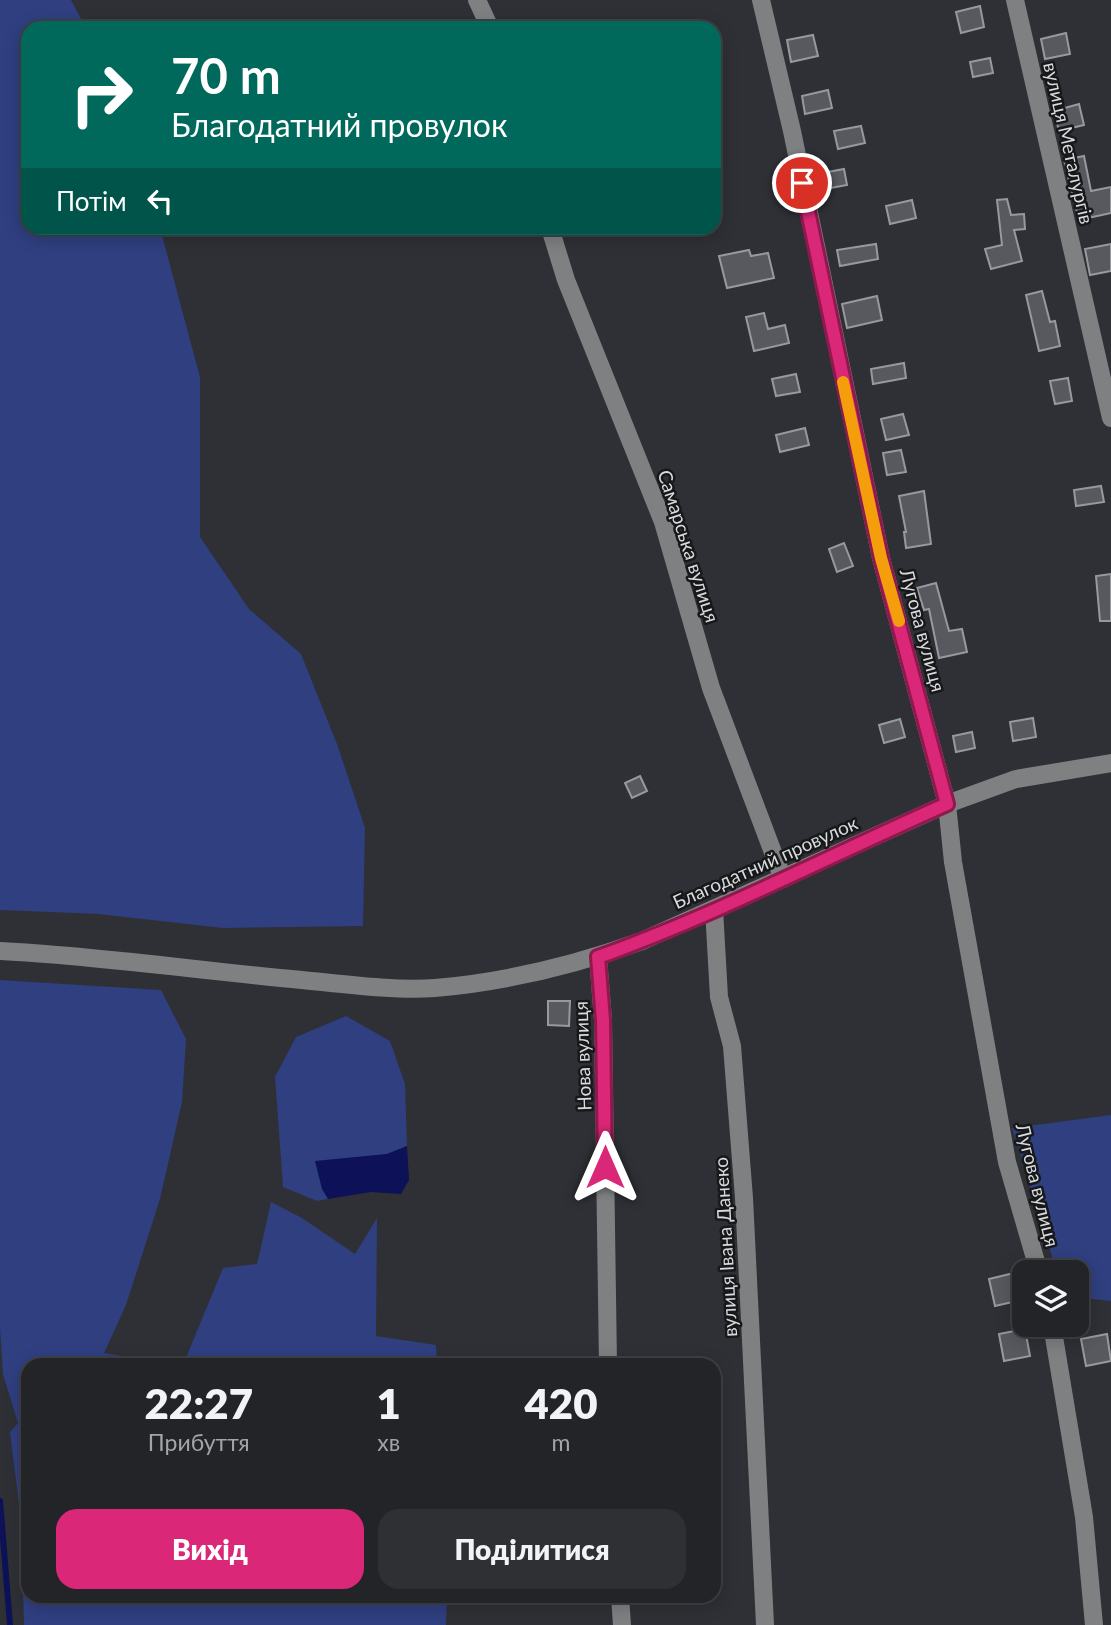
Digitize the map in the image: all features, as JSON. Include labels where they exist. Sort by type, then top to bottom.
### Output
[{"type":"street","points":[[477,0],[487,21]]},
{"type":"street","name":"Лугова вулиця","points":[[761,0],[792,131],[881,558],[947,804],[953,862],[1007,1162],[1036,1260]]},
{"type":"street","name":"вулиця Металургів","points":[[1015,0],[1111,418]]},
{"type":"street","name":"Самарська вулиця","points":[[552,235],[566,280],[663,522],[711,688],[783,879]]},
{"type":"street","name":"Благодатний провулок","points":[[0,951],[71,954],[337,983],[433,988],[524,976],[598,957],[642,941],[947,804],[1016,779],[1111,763]]},
{"type":"street","name":"вулиця Івана Данеко","points":[[714,909],[719,997],[732,1046],[744,1198],[765,1625]]},
{"type":"street","name":"Нова вулиця","points":[[598,957],[603,1020],[608,1358]]},
{"type":"street","points":[[1054,1337],[1084,1517],[1094,1625]]},
{"type":"street","points":[[620,1603],[622,1625]]},
{"type":"shaded area","points":[[0,0],[71,0],[82,21],[21,21],[21,235],[162,235],[200,377],[200,537],[249,609],[301,654],[337,744],[365,828],[363,926],[223,928],[98,914],[0,910]]},
{"type":"shaded area","points":[[0,980],[161,990],[186,1039],[182,1102],[160,1199],[126,1305],[104,1353],[128,1358],[21,1358],[21,1521],[10,1432],[18,1423],[3,1374],[0,1328]]},
{"type":"shaded area","points":[[346,1016],[390,1041],[405,1084],[407,1146],[387,1154],[316,1162],[328,1199],[317,1201],[283,1187],[275,1077],[296,1037]]},
{"type":"shaded area","points":[[1111,1115],[1111,1301],[1089,1298],[1089,1260],[1053,1260],[1012,1128]]},
{"type":"shaded area","points":[[407,1146],[409,1180],[401,1194],[371,1192],[328,1199],[322,1189],[315,1161],[387,1154]]},
{"type":"shaded area","points":[[271,1202],[302,1218],[355,1254],[377,1218],[376,1336],[436,1345],[437,1358],[186,1358],[223,1268],[257,1264]]},
{"type":"shaded area","points":[[23,1603],[447,1603],[446,1625],[24,1625]]},
{"type":"building","points":[[980,6],[984,27],[961,33],[956,12]]},
{"type":"building","points":[[1066,33],[1070,54],[1045,59],[1041,39]]},
{"type":"building","points":[[813,35],[818,56],[791,62],[787,40]]},
{"type":"building","points":[[990,58],[993,73],[973,77],[970,62]]},
{"type":"building","points":[[828,90],[832,108],[805,114],[802,96]]},
{"type":"building","points":[[1079,104],[1084,125],[1059,131],[1054,111]]},
{"type":"building","points":[[861,126],[865,143],[838,149],[834,131]]},
{"type":"building","points":[[1084,156],[1091,191],[1111,187],[1111,213],[1079,220],[1064,160]]},
{"type":"building","points":[[844,169],[847,185],[825,189],[822,173]]},
{"type":"building","points":[[1007,199],[1011,215],[1024,214],[1025,229],[1014,230],[1022,261],[991,269],[985,249],[1002,245],[997,200]]},
{"type":"building","points":[[912,200],[916,218],[890,224],[886,206]]},
{"type":"building","points":[[876,244],[878,259],[840,266],[837,250]]},
{"type":"building","points":[[1111,244],[1111,271],[1090,275],[1085,249]]},
{"type":"building","points":[[749,250],[751,256],[768,253],[774,278],[727,288],[719,256]]},
{"type":"building","points":[[1042,291],[1050,322],[1055,321],[1060,346],[1039,351],[1026,295]]},
{"type":"building","points":[[877,296],[882,320],[847,328],[842,304]]},
{"type":"building","points":[[764,313],[768,329],[785,325],[789,343],[754,351],[746,317]]},
{"type":"building","points":[[904,363],[906,378],[873,384],[871,369]]},
{"type":"building","points":[[796,374],[800,392],[776,396],[772,379]]},
{"type":"building","points":[[1068,378],[1072,401],[1055,404],[1050,381]]},
{"type":"building","points":[[903,414],[909,435],[886,440],[881,419]]},
{"type":"building","points":[[805,428],[809,445],[780,452],[776,435]]},
{"type":"building","points":[[901,450],[906,472],[887,475],[883,453]]},
{"type":"building","points":[[1101,486],[1104,502],[1076,506],[1074,490]]},
{"type":"building","points":[[924,491],[931,544],[906,548],[906,532],[899,496]]},
{"type":"building","points":[[844,543],[853,566],[837,572],[829,549]]},
{"type":"building","points":[[1111,574],[1111,621],[1100,621],[1096,576]]},
{"type":"building","points":[[936,583],[949,631],[962,629],[967,652],[939,658],[929,609],[924,610],[917,588]]},
{"type":"building","points":[[1033,718],[1036,737],[1013,741],[1010,722]]},
{"type":"building","points":[[900,719],[905,737],[884,743],[879,725]]},
{"type":"building","points":[[972,732],[975,748],[956,752],[953,736]]},
{"type":"building","points":[[640,776],[647,791],[632,798],[625,783]]},
{"type":"building","points":[[548,1001],[570,1001],[569,1026],[548,1025]]},
{"type":"building","points":[[1012,1273],[1012,1302],[995,1306],[989,1279]]},
{"type":"building","points":[[1012,1332],[1012,1337],[1026,1337],[1030,1356],[1004,1361],[999,1334]]},
{"type":"building","points":[[1107,1334],[1111,1361],[1086,1366],[1081,1339]]},
{"type":"waterway","points":[[0,1501],[10,1625]]},
{"type":"slow traffic","points":[[843,382],[881,558],[899,621]]},
{"type":"route","points":[[605,1167],[603,1020],[598,957],[760,890],[947,804],[881,558],[802,183]]}]
